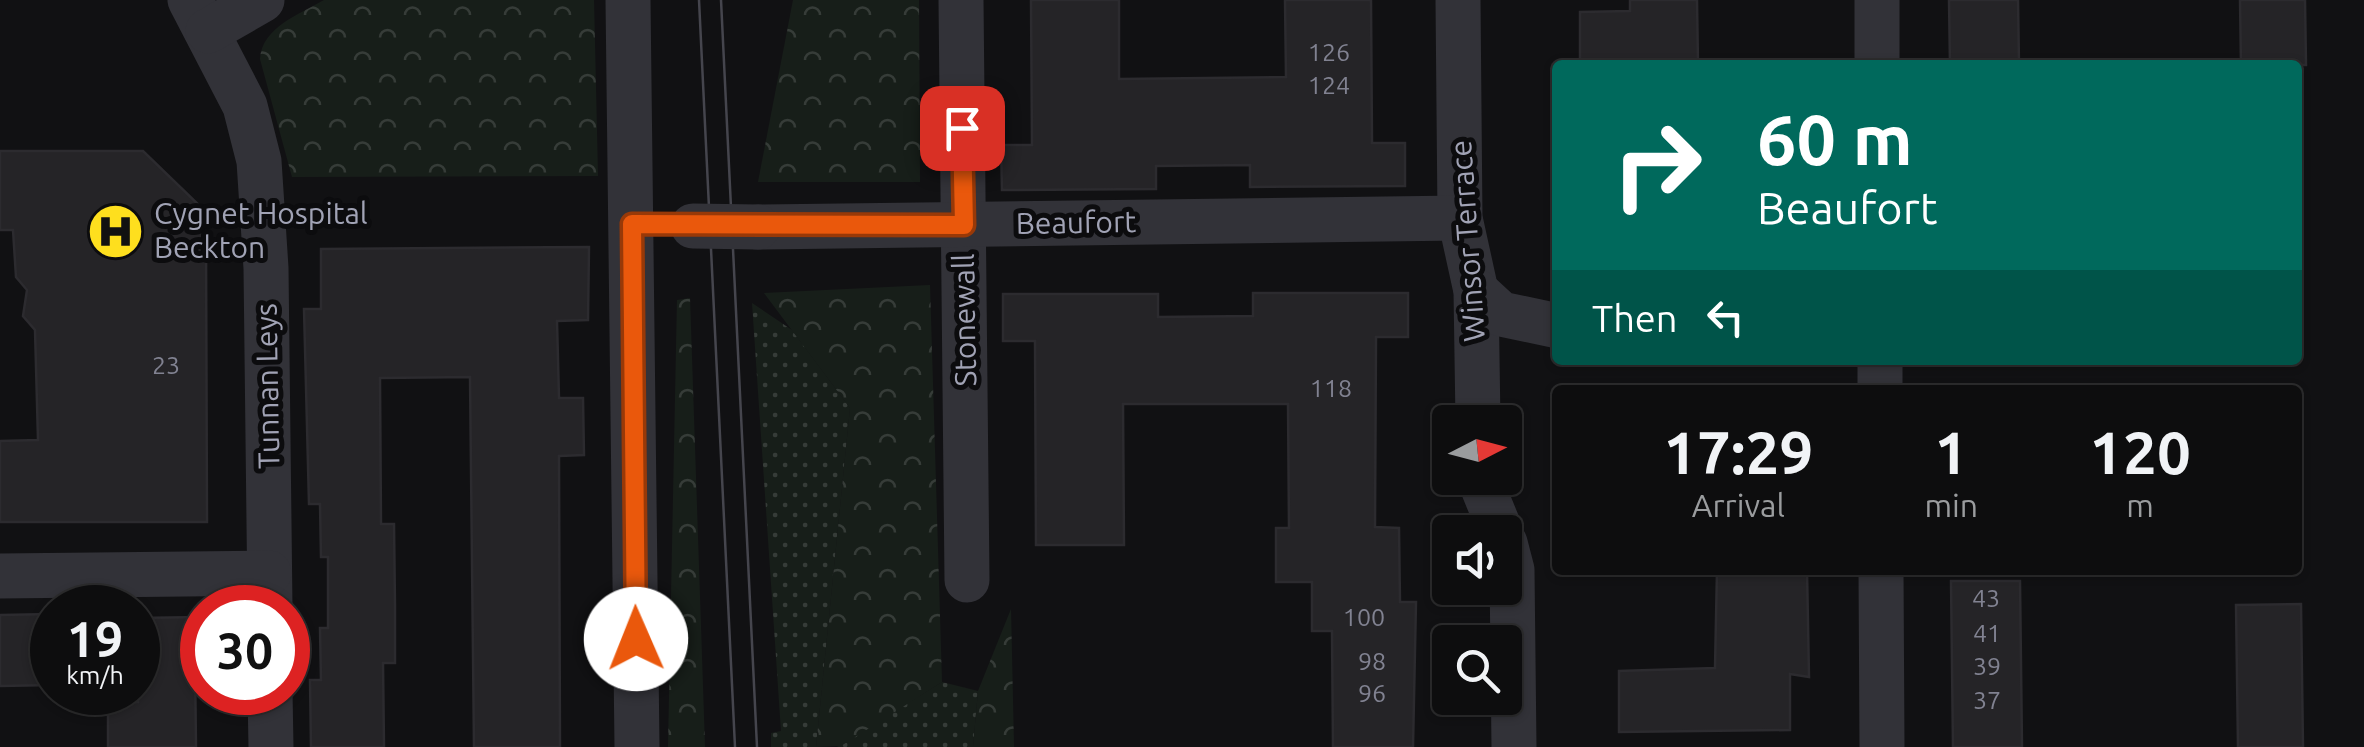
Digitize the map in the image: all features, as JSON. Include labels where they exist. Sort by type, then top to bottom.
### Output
[{"type":"street","points":[[199,16],[262,0]]},
{"type":"street","points":[[628,0],[637,747]]},
{"type":"street","name":"Stonewall","points":[[961,0],[967,580]]},
{"type":"street","name":"Winsor Terrace","points":[[1458,0],[1460,218],[1476,292],[1478,405]]},
{"type":"street","points":[[1876,0],[1877,60]]},
{"type":"street","name":"Tunnan Leys","points":[[199,16],[245,106],[259,161],[266,268],[269,585]]},
{"type":"street","name":"Beaufort","points":[[632,224],[758,227],[1460,218]]},
{"type":"street","points":[[1476,292],[1501,314],[1552,325]]},
{"type":"street","points":[[1881,575],[1882,747]]},
{"type":"street","points":[[0,576],[180,585]]},
{"type":"street","points":[[1512,605],[1514,747]]},
{"type":"street","points":[[270,715],[271,747]]},
{"type":"green space","points":[[324,0],[594,0],[598,176],[292,177],[260,59],[267,38],[275,30]]},
{"type":"green space","points":[[793,0],[919,0],[920,182],[758,182]]},
{"type":"green space","points":[[930,285],[942,682],[841,746],[816,747],[850,408],[764,293]]},
{"type":"green space","points":[[690,298],[705,747],[668,747],[677,300]]},
{"type":"green space","points":[[752,303],[792,330],[850,408],[816,747],[771,747],[771,733],[781,731]]},
{"type":"green space","points":[[1011,609],[1014,747],[973,747],[978,691]]},
{"type":"green space","points":[[942,682],[978,691],[973,747],[837,747]]},
{"type":"building","points":[[1031,0],[1119,0],[1119,79],[1286,77],[1285,0],[1371,0],[1372,143],[1405,143],[1405,186],[1250,187],[1250,165],[1156,166],[1156,189],[1002,190],[1001,145],[1032,145]]},
{"type":"building","points":[[1630,0],[1697,0],[1698,60],[1580,60],[1580,12],[1630,11]]},
{"type":"building","points":[[1949,0],[2018,0],[2019,60],[1950,60]]},
{"type":"building","points":[[2240,0],[2305,0],[2306,65],[2302,65],[2302,60],[2241,60]]},
{"type":"building","name":"Cygnet Hospital Beckton","points":[[0,151],[143,151],[203,209],[191,222],[206,237],[207,522],[0,522],[0,441],[38,440],[35,330],[23,316],[27,290],[16,277],[13,230],[0,230]]},
{"type":"building","points":[[589,247],[588,320],[557,321],[559,398],[583,398],[584,455],[559,456],[560,747],[474,747],[470,377],[380,378],[381,524],[394,524],[395,605],[395,663],[383,663],[384,747],[311,747],[310,680],[321,680],[320,628],[328,628],[328,557],[321,557],[320,504],[309,504],[304,309],[321,309],[321,249]]},
{"type":"building","points":[[1253,293],[1408,293],[1408,337],[1376,337],[1375,527],[1399,528],[1400,602],[1416,602],[1413,747],[1333,747],[1332,631],[1312,631],[1312,582],[1276,582],[1276,528],[1289,528],[1288,404],[1123,404],[1124,545],[1036,545],[1035,341],[1003,341],[1003,294],[1158,294],[1158,317],[1253,316]]},
{"type":"building","points":[[1717,575],[1807,575],[1809,677],[1790,674],[1790,730],[1619,732],[1619,671],[1715,668]]},
{"type":"building","points":[[1951,581],[2020,581],[2022,747],[1953,747]]},
{"type":"building","points":[[2301,604],[2303,747],[2238,747],[2236,605]]},
{"type":"building","points":[[30,614],[30,685],[0,686],[0,615]]},
{"type":"building","points":[[180,617],[180,715],[196,715],[196,747],[108,747],[108,715],[160,715],[160,618]]},
{"type":"tram line","points":[[699,0],[735,747]]},
{"type":"tram line","points":[[721,0],[757,747]]},
{"type":"place","name":"Cygnet Hospital Beckton","points":[[115,231]]},
{"type":"route","points":[[636,639],[632,224],[964,225],[962,128]]}]
